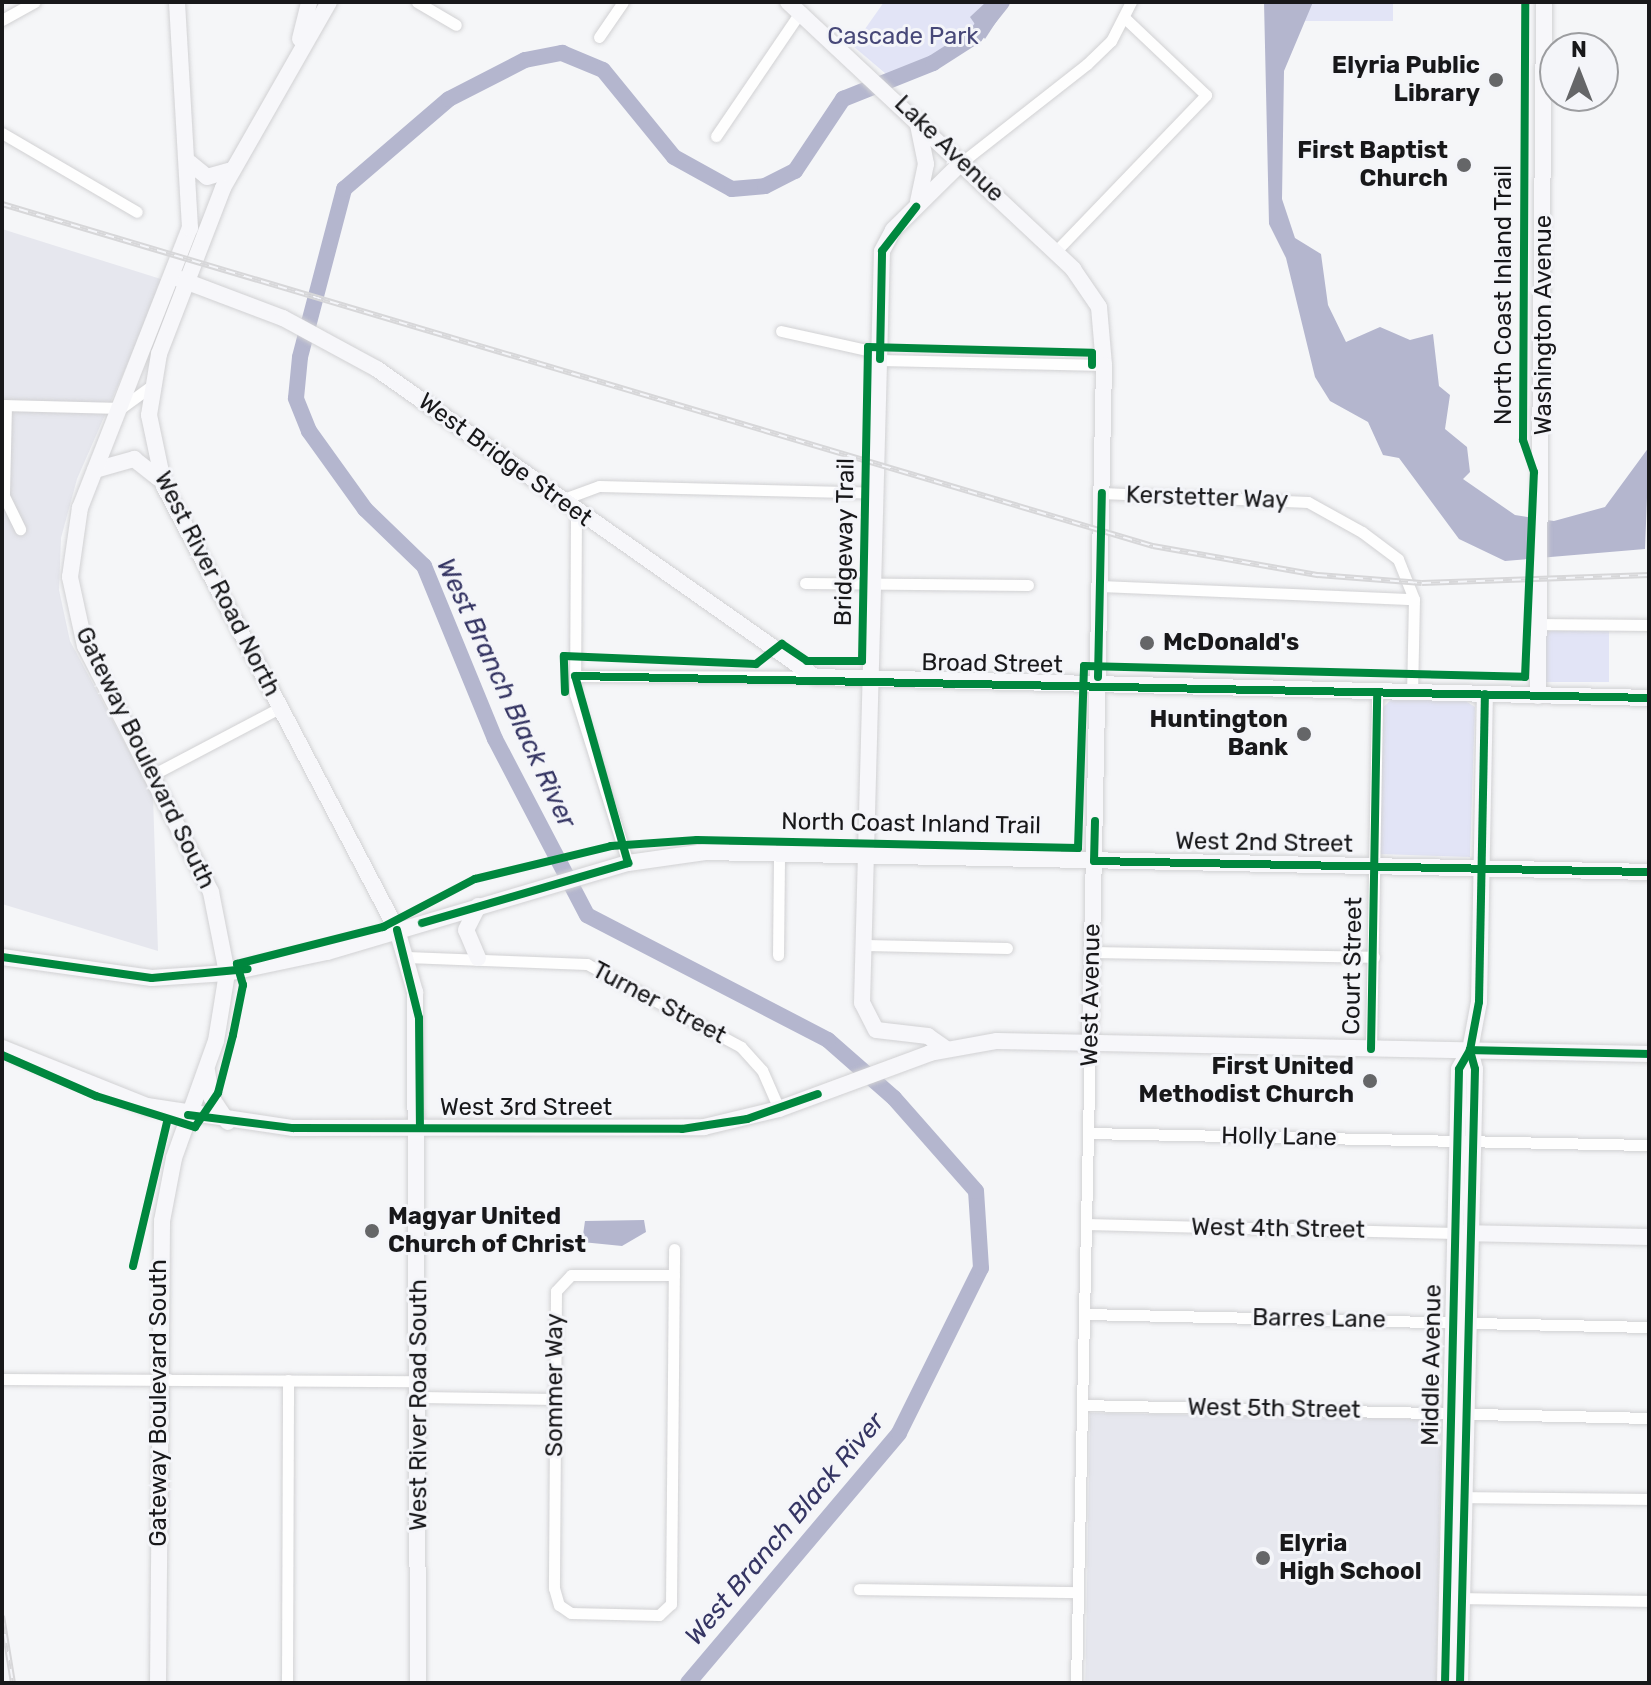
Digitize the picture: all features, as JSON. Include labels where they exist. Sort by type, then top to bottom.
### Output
[{"type":"main road","points":[[177,2],[190,163],[190,228],[180,279]]},
{"type":"main road","points":[[294,59],[309,2]]},
{"type":"main road","name":"West River Road North","points":[[329,2],[231,170],[180,279],[151,386],[151,436],[164,486],[397,930],[419,1018],[420,1128]]},
{"type":"main road","name":"Washington Avenue","points":[[1538,696],[1544,2]]},
{"type":"main road","name":"Lake Avenue","points":[[794,6],[894,95],[1055,252],[1099,307]]},
{"type":"main road","points":[[916,117],[926,164],[916,207]]},
{"type":"main road","points":[[945,1048],[928,1036],[886,1034],[869,1023],[862,1009],[884,245],[916,207],[962,162]]},
{"type":"main road","points":[[190,163],[207,177],[231,170]]},
{"type":"main road","name":"West Bridge Street","points":[[180,279],[283,318],[394,381],[815,677]]},
{"type":"main road","name":"Gateway Boulevard South","points":[[158,1683],[162,1221],[189,1115],[207,1069],[227,973],[211,892],[74,612],[72,542],[95,470],[180,279]]},
{"type":"main road","name":"West Avenue","points":[[1090,1043],[1104,365],[1099,307]]},
{"type":"main road","points":[[95,470],[141,461],[164,486]]},
{"type":"main road","name":"Broad Street","points":[[815,677],[872,681],[1649,698]]},
{"type":"main road","name":"Middle Avenue","points":[[1445,1683],[1458,1413],[1464,1141],[1459,1069],[1470,1050],[1479,1002],[1485,694]]},
{"type":"main road","name":"West 2nd Street","points":[[2,957],[152,978],[227,973],[397,930],[593,872],[690,853],[1649,872]]},
{"type":"main road","points":[[478,906],[466,930],[478,958]]},
{"type":"main road","name":"West 3rd Street","points":[[2,1048],[97,1090],[189,1115],[228,1122],[420,1128],[682,1129],[779,1109],[945,1048],[1090,1043],[1649,1054]]},
{"type":"main road","points":[[207,1069],[211,1097],[228,1122]]},
{"type":"main road","name":"West River Road South","points":[[418,1683],[420,1128]]},
{"type":"main road","points":[[1462,1233],[1649,1237]]},
{"type":"main road","name":"Middle Avenue","points":[[1456,1497],[1461,1598],[1460,1683]]},
{"type":"street","points":[[2,20],[34,2]]},
{"type":"street","points":[[417,2],[456,25]]},
{"type":"street","points":[[599,37],[623,2]]},
{"type":"street","points":[[962,162],[1087,64],[1125,18],[1131,2]]},
{"type":"street","points":[[716,136],[794,6]]},
{"type":"street","points":[[1055,252],[1206,95],[1125,18]]},
{"type":"street","points":[[2,133],[137,212]]},
{"type":"street","points":[[781,331],[880,356],[1104,365]]},
{"type":"street","points":[[20,529],[4,496],[4,405],[121,408],[151,386]]},
{"type":"street","points":[[561,500],[599,486],[877,493]]},
{"type":"street","name":"Kerstetter Way","points":[[1102,493],[1313,504],[1395,555],[1414,599],[1412,693]]},
{"type":"street","points":[[576,511],[575,676],[628,863]]},
{"type":"street","points":[[805,583],[1028,585]]},
{"type":"street","points":[[1100,586],[1414,599]]},
{"type":"street","points":[[1539,624],[1649,625]]},
{"type":"street","name":"Broad Street","points":[[575,676],[815,677]]},
{"type":"street","name":"Court Street","points":[[1371,1049],[1377,692]]},
{"type":"street","points":[[152,775],[279,708]]},
{"type":"street","points":[[778,955],[779,853]]},
{"type":"street","points":[[865,945],[1007,948]]},
{"type":"street","points":[[1092,952],[1374,957]]},
{"type":"street","name":"Turner Street","points":[[406,957],[587,964],[741,1047],[762,1070],[779,1109]]},
{"type":"street","name":"West Avenue","points":[[1076,1683],[1090,1043]]},
{"type":"street","name":"Holly Lane","points":[[1088,1133],[1649,1145]]},
{"type":"street","name":"West 4th Street","points":[[1086,1224],[1462,1233]]},
{"type":"street","points":[[674,1249],[674,1275]]},
{"type":"street","name":"Sommer Way","points":[[674,1275],[668,1609],[575,1614],[559,1605],[555,1399],[555,1295],[562,1280],[674,1275]]},
{"type":"street","name":"Barres Lane","points":[[1084,1314],[1649,1327]]},
{"type":"street","points":[[2,1379],[288,1380],[555,1399]]},
{"type":"street","points":[[287,1683],[288,1380]]},
{"type":"street","name":"West 5th Street","points":[[1082,1405],[1649,1418]]},
{"type":"street","points":[[1456,1497],[1649,1499]]},
{"type":"street","points":[[859,1589],[1078,1592]]},
{"type":"street","points":[[1461,1598],[1649,1601]]},
{"type":"shaded area","points":[[986,2],[1009,2],[985,39],[970,17]]},
{"type":"shaded area","points":[[1264,2],[1313,2],[1284,71],[1282,199],[1295,238],[1321,254],[1328,305],[1346,342],[1380,327],[1410,340],[1433,334],[1439,386],[1450,395],[1445,429],[1467,447],[1470,472],[1463,479],[1515,515],[1554,521],[1605,507],[1649,447],[1645,549],[1505,561],[1459,539],[1399,458],[1383,455],[1368,422],[1330,401],[1315,377],[1286,258],[1269,224]]},
{"type":"shaded area","points":[[2,229],[164,280],[77,479],[61,538],[59,590],[70,641],[153,796],[158,951],[2,904]]},
{"type":"shaded area","points":[[644,1220],[646,1232],[622,1246],[582,1242],[585,1221]]},
{"type":"shaded area","name":"Elyria High School","points":[[1090,1413],[1441,1419],[1436,1683],[1085,1683]]},
{"type":"green space","name":"Cascade Park","points":[[884,2],[1002,2],[975,36],[892,79],[853,46]]},
{"type":"green space","points":[[1281,2],[1393,2],[1393,21],[1281,21]]},
{"type":"green space","points":[[1544,631],[1609,631],[1609,682],[1544,682]]},
{"type":"green space","points":[[1392,699],[1464,700],[1475,707],[1470,857],[1379,854],[1381,709]]},
{"type":"waterway","name":"West Branch Black River","points":[[688,1683],[899,1433],[981,1268],[976,1191],[894,1098],[828,1040],[587,915],[495,739],[424,566],[365,509],[309,431],[296,398],[300,357],[344,189],[449,99],[525,60],[562,53],[603,70],[674,157],[732,189],[765,186],[795,171],[843,99],[933,63],[975,36],[1002,2]]},
{"type":"railway","points":[[2,204],[1153,546],[1318,575],[1422,583],[1649,575]]},
{"type":"railway","points":[[2,1616],[13,1683]]},
{"type":"cycle path","name":"North Coast Inland Trail","points":[[2,1055],[96,1096],[195,1127],[218,1093],[233,1035],[243,985],[237,964],[383,927],[475,879],[611,846],[697,840],[1078,848],[1084,666],[1525,677],[1534,472],[1523,440],[1525,2]]},
{"type":"cycle path","points":[[880,359],[882,251],[916,207]]},
{"type":"cycle path","name":"Bridgeway Trail","points":[[565,692],[564,656],[756,664],[782,644],[807,661],[862,661],[868,347],[1092,353],[1092,365]]},
{"type":"cycle path","points":[[1098,677],[1102,493]]},
{"type":"cycle path","points":[[422,923],[628,863],[575,676],[1649,698]]},
{"type":"cycle path","points":[[1371,1049],[1377,692]]},
{"type":"cycle path","points":[[1460,1683],[1475,1069],[1470,1050],[1479,1002],[1485,694]]},
{"type":"cycle path","points":[[1095,821],[1094,861],[1649,872]]},
{"type":"cycle path","points":[[397,930],[419,1018],[420,1128]]},
{"type":"cycle path","points":[[2,957],[152,978],[248,969]]},
{"type":"cycle path","points":[[1470,1050],[1649,1054]]},
{"type":"cycle path","points":[[1445,1683],[1459,1069],[1470,1050]]},
{"type":"cycle path","points":[[188,1115],[293,1128],[682,1129],[747,1119],[818,1094]]},
{"type":"cycle path","points":[[133,1266],[167,1122]]},
{"type":"place","name":"Elyria Public Library","points":[[1496,80]]},
{"type":"place","name":"First Baptist Church","points":[[1464,165]]},
{"type":"place","name":"McDonald's","points":[[1147,643]]},
{"type":"place","name":"Huntington Bank","points":[[1304,734]]},
{"type":"place","name":"First United Methodist Church","points":[[1370,1081]]},
{"type":"place","name":"Magyar United Church of Christ","points":[[372,1231]]},
{"type":"place","name":"Elyria High School","points":[[1263,1558]]}]
